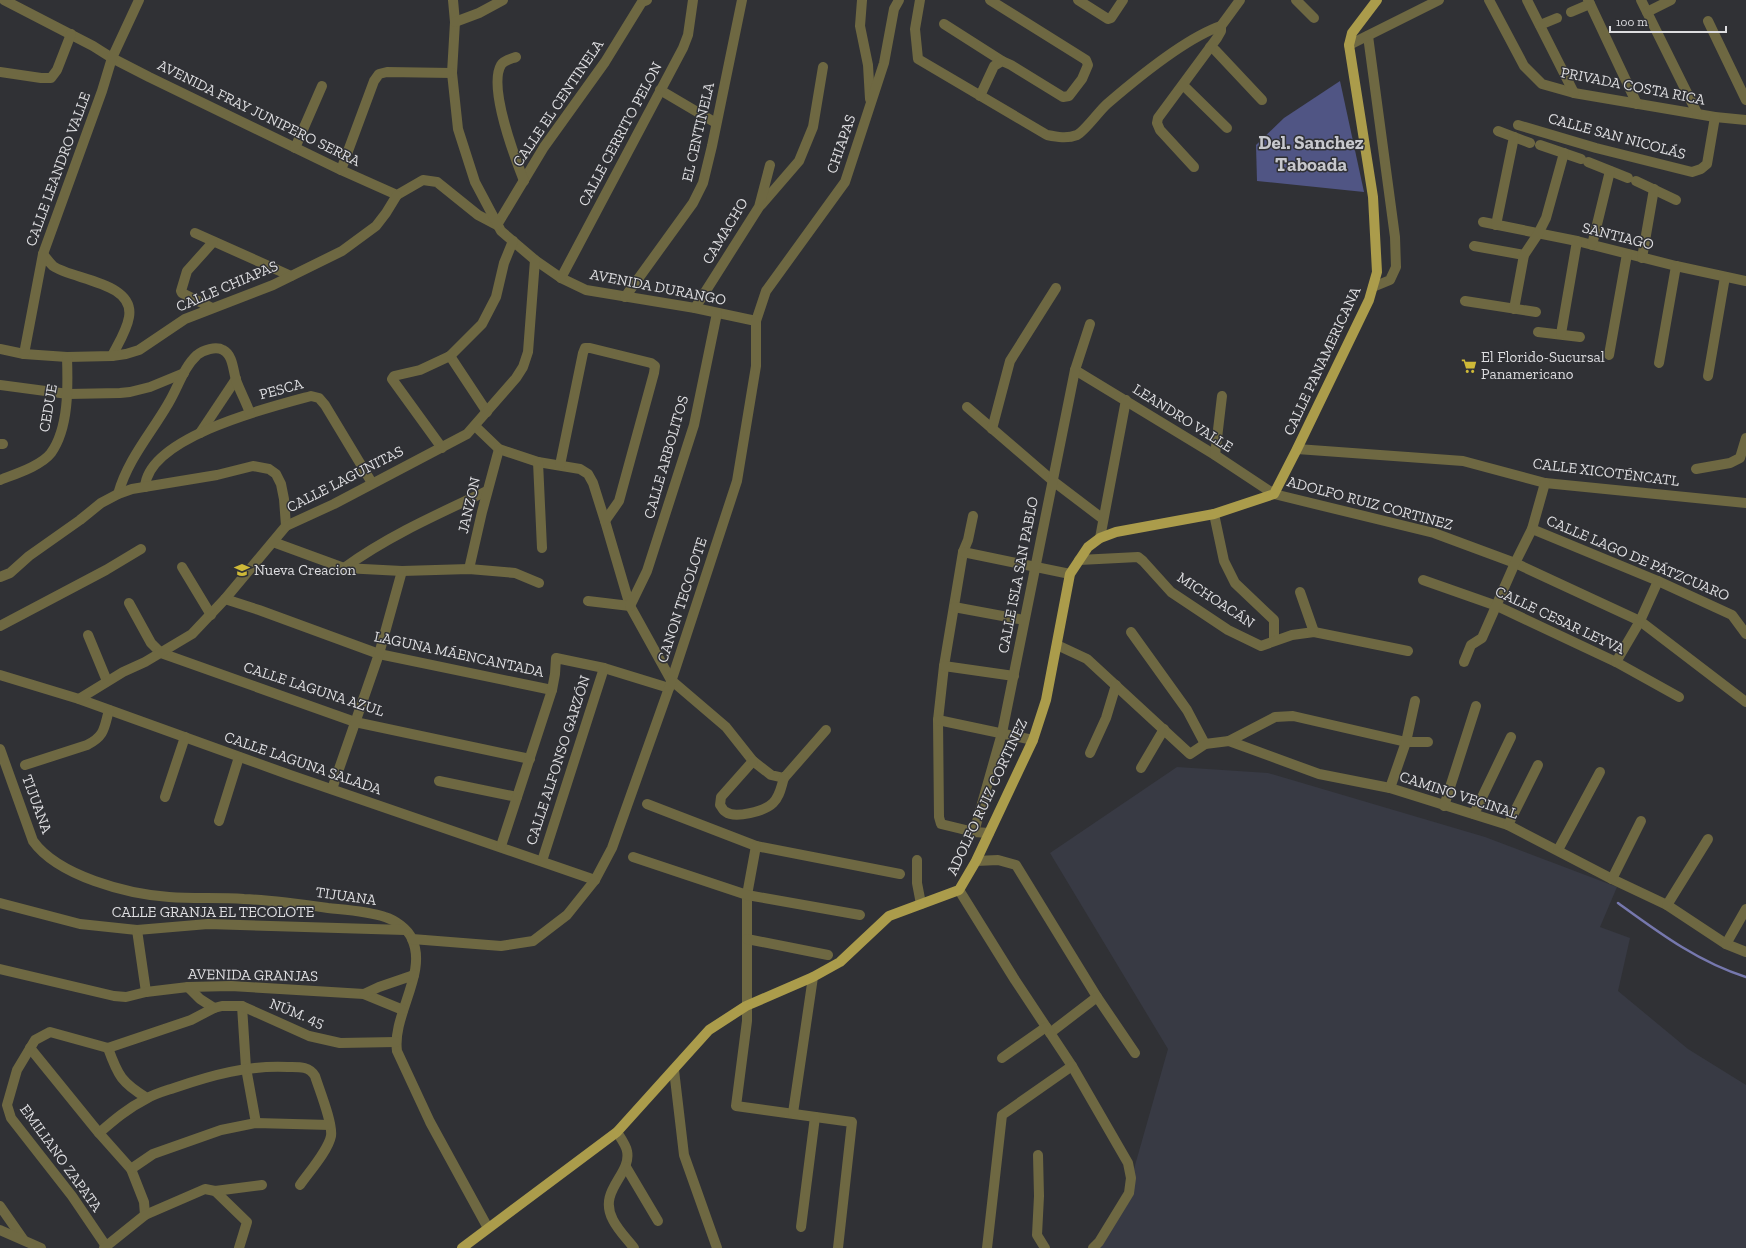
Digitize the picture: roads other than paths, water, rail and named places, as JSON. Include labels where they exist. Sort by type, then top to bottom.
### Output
[{"type":"main road","points":[[1349,45],[1352,33],[1375,1]]},
{"type":"main road","name":"CALLE PANAMERICANA","points":[[1274,494],[1369,300],[1377,272],[1373,197],[1349,45]]},
{"type":"main road","name":"ADOLFO RUIZ CORTINEZ","points":[[488,1228],[617,1132],[709,1030],[746,1006],[813,978],[840,962],[889,916],[959,890],[976,862],[1033,740],[1046,700],[1070,574],[1088,547],[1100,538],[1116,532],[1214,514],[1274,494]]},
{"type":"main road","points":[[462,1248],[488,1228]]},
{"type":"street","name":"AVENIDA FRAY JUNIPERO SERRA","points":[[4,0],[71,34],[112,58],[295,148],[397,195]]},
{"type":"street","name":"CALLE LEANDRO VALLE","points":[[24,354],[43,254],[102,91],[112,58],[138,0]]},
{"type":"street","name":"AVENIDA DURANGO","points":[[453,0],[455,22],[452,73],[458,130],[475,182],[501,231],[535,260],[561,278],[586,290],[695,308],[756,321]]},
{"type":"street","points":[[455,22],[479,13],[503,0]]},
{"type":"street","name":"CALLE EL CENTINELA","points":[[497,225],[544,148],[604,62],[642,2],[647,0]]},
{"type":"street","name":"CALLE CERRITO PELON","points":[[561,278],[688,35],[693,0]]},
{"type":"street","name":"EL CENTINELA","points":[[625,297],[699,194],[710,154],[742,0]]},
{"type":"street","name":"CHIAPAS","points":[[756,321],[766,291],[845,182],[871,104],[868,64],[860,26],[862,0]]},
{"type":"street","points":[[871,104],[884,63],[894,8],[899,0]]},
{"type":"street","points":[[920,0],[915,29],[918,59],[1047,135],[1063,138],[1078,135],[1106,105],[1163,59],[1189,42],[1221,26],[1240,0]]},
{"type":"street","points":[[944,24],[1002,61],[1063,97],[1069,96],[1082,79],[1088,65],[1086,60],[990,0]]},
{"type":"street","points":[[1078,0],[1108,19],[1111,18],[1123,0]]},
{"type":"street","points":[[1296,0],[1314,18]]},
{"type":"street","points":[[1349,45],[1439,0]]},
{"type":"street","name":"PRIVADA COSTA RICA","points":[[1489,0],[1524,66],[1542,84],[1574,93],[1715,117],[1746,120]]},
{"type":"street","points":[[1527,0],[1574,93]]},
{"type":"street","points":[[1641,0],[1697,113]]},
{"type":"street","points":[[1647,12],[1671,0]]},
{"type":"street","points":[[1570,12],[1589,2],[1637,104]]},
{"type":"street","points":[[1540,25],[1557,18]]},
{"type":"street","points":[[1708,21],[1746,100]]},
{"type":"street","points":[[1194,166],[1160,130],[1157,123],[1158,118],[1221,31],[1221,26]]},
{"type":"street","points":[[0,72],[51,78],[57,70],[71,34]]},
{"type":"street","points":[[1368,36],[1394,229],[1396,267],[1390,280],[1372,287]]},
{"type":"street","points":[[1210,47],[1215,50],[1262,100]]},
{"type":"street","points":[[516,56],[504,61],[500,66],[498,90],[504,120],[524,181]]},
{"type":"street","points":[[980,96],[994,66],[1002,61]]},
{"type":"street","points":[[759,207],[799,161],[813,127],[823,67]]},
{"type":"street","points":[[341,170],[374,82],[379,74],[387,72],[452,73]]},
{"type":"street","points":[[1183,85],[1227,128]]},
{"type":"street","points":[[295,148],[322,86]]},
{"type":"street","points":[[660,90],[716,123]]},
{"type":"street","name":"CALLE SAN NICOLÁS","points":[[1518,125],[1596,148],[1692,172],[1701,170],[1707,164],[1715,117]]},
{"type":"street","points":[[1498,131],[1585,160],[1654,189],[1676,200]]},
{"type":"street","points":[[1496,225],[1514,137]]},
{"type":"street","points":[[1514,309],[1524,255],[1538,234],[1546,218],[1564,152]]},
{"type":"street","name":"CAMACHO","points":[[695,308],[759,207],[770,165]]},
{"type":"street","points":[[1592,245],[1610,171]]},
{"type":"street","points":[[397,195],[424,180],[437,182],[478,215],[497,225]]},
{"type":"street","points":[[1642,258],[1654,189]]},
{"type":"street","name":"CALLE CHIAPAS","points":[[0,349],[24,354],[67,357],[112,356],[140,350],[185,319],[273,285],[342,251],[376,226],[397,195]]},
{"type":"street","name":"SANTIAGO","points":[[1483,222],[1577,241],[1642,258],[1746,281]]},
{"type":"street","points":[[196,233],[291,276]]},
{"type":"street","points":[[442,448],[392,380],[394,376],[420,370],[450,356],[482,324],[496,296],[504,263],[513,241]]},
{"type":"street","points":[[1561,334],[1577,241]]},
{"type":"street","points":[[212,308],[182,293],[181,291],[187,271],[213,242]]},
{"type":"street","points":[[1474,246],[1524,255]]},
{"type":"street","points":[[43,254],[53,266],[66,272],[88,278],[121,295],[127,301],[130,308],[128,322],[112,356]]},
{"type":"street","points":[[1609,355],[1627,254]]},
{"type":"street","name":"CALLE LAGUNITAS","points":[[79,699],[107,681],[161,653],[192,634],[225,599],[286,526],[334,504],[372,482],[442,448],[467,434],[516,378],[523,367],[528,352],[535,260]]},
{"type":"street","points":[[1659,363],[1676,266]]},
{"type":"street","points":[[1708,376],[1725,277]]},
{"type":"street","points":[[992,429],[1010,361],[1056,288]]},
{"type":"street","points":[[1465,301],[1536,312]]},
{"type":"street","name":"CALLE ARBOLITOS","points":[[630,606],[647,571],[694,425],[717,313]]},
{"type":"street","name":"CANON TECOLOTE","points":[[595,880],[612,848],[670,684],[738,481],[756,366],[756,321]]},
{"type":"street","name":"CALLE ISLA SAN PABLO","points":[[974,832],[1002,733],[1034,566],[1075,370],[1090,324]]},
{"type":"street","points":[[1538,332],[1580,337]]},
{"type":"street","points":[[560,465],[585,348],[651,363],[655,366],[619,501],[605,521]]},
{"type":"street","points":[[118,494],[123,476],[129,464],[167,406],[189,364],[205,350],[221,349],[226,352],[250,413]]},
{"type":"street","points":[[450,356],[487,412]]},
{"type":"street","name":"CEDUE","points":[[0,480],[28,470],[51,453],[61,434],[68,394],[67,357]]},
{"type":"street","name":"LEANDRO VALLE","points":[[1075,370],[1215,455],[1274,494]]},
{"type":"street","points":[[0,386],[68,394],[130,392],[159,384],[184,374]]},
{"type":"street","points":[[145,487],[146,478],[159,459],[200,433],[236,379]]},
{"type":"street","name":"PESCA","points":[[200,433],[250,413],[311,396],[319,398],[325,405],[372,482]]},
{"type":"street","points":[[1215,455],[1222,396]]},
{"type":"street","points":[[1100,538],[1126,400]]},
{"type":"street","points":[[967,408],[1053,481],[1103,519]]},
{"type":"street","points":[[475,426],[499,449],[538,462],[580,469],[588,474],[593,483],[630,606],[670,684]]},
{"type":"street","points":[[1696,469],[1730,464],[1740,458],[1746,438]]},
{"type":"street","name":"JANZON","points":[[469,570],[487,491],[499,449]]},
{"type":"street","name":"CALLE XICOTÉNCATL","points":[[1297,449],[1463,461],[1545,483],[1746,503]]},
{"type":"street","points":[[538,462],[542,548]]},
{"type":"street","points":[[0,576],[10,573],[29,556],[76,524],[101,503],[118,494],[132,489],[218,475],[253,466],[262,467],[276,474],[281,484],[284,499],[286,526]]},
{"type":"street","points":[[1464,662],[1471,645],[1482,638],[1515,563],[1532,529],[1545,483]]},
{"type":"street","points":[[344,568],[390,539],[487,491]]},
{"type":"street","name":"ADOLFO RUIZ CORTINEZ","points":[[1274,494],[1434,533],[1515,563],[1640,620],[1746,702]]},
{"type":"street","points":[[1214,514],[1224,561],[1235,583],[1274,620],[1274,640],[1292,635],[1314,632],[1408,651]]},
{"type":"street","points":[[973,516],[968,540],[963,552],[944,666],[938,720],[939,817],[941,824],[974,832],[989,833]]},
{"type":"street","name":"CALLE LAGO DE PÁTZCUARO","points":[[1532,529],[1658,581],[1732,615],[1746,634]]},
{"type":"street","points":[[273,542],[344,568],[402,572],[469,570],[515,573],[539,583]]},
{"type":"street","points":[[0,626],[106,570],[141,548]]},
{"type":"street","points":[[963,552],[1070,574]]},
{"type":"street","name":"MICHOACÁN","points":[[1079,560],[1138,558],[1143,561],[1171,592],[1228,630],[1261,646],[1274,640]]},
{"type":"street","points":[[182,567],[211,615]]},
{"type":"street","points":[[332,790],[380,654],[402,572]]},
{"type":"street","name":"CALLE CESAR LEYVA","points":[[1423,580],[1497,606],[1616,662],[1679,698]]},
{"type":"street","points":[[1616,662],[1640,620],[1658,581]]},
{"type":"street","points":[[1300,592],[1314,632]]},
{"type":"street","name":"LAGUNA MÁENCANTADA","points":[[225,599],[380,654],[552,690]]},
{"type":"street","points":[[588,601],[630,606]]},
{"type":"street","points":[[129,604],[151,643],[161,653]]},
{"type":"street","points":[[954,607],[1024,620]]},
{"type":"street","points":[[1131,632],[1187,710],[1205,744]]},
{"type":"street","points":[[88,635],[107,681]]},
{"type":"street","points":[[1057,645],[1087,659],[1164,729],[1141,768]]},
{"type":"street","name":"CALLE LAGUNA AZUL","points":[[161,653],[355,722],[530,759]]},
{"type":"street","points":[[501,846],[552,690],[555,674],[555,660],[557,658],[670,684],[726,727],[753,760],[771,775],[784,778]]},
{"type":"street","points":[[944,666],[1014,676]]},
{"type":"street","name":"CALLE ALFONSO GARZÓN","points":[[542,861],[604,668]]},
{"type":"street","name":"CALLE LAGUNA SALADA","points":[[0,675],[79,699],[332,790],[501,846],[595,880]]},
{"type":"street","points":[[1090,753],[1106,718],[1116,686]]},
{"type":"street","points":[[1390,788],[1406,742],[1415,701]]},
{"type":"street","points":[[1444,806],[1476,706]]},
{"type":"street","points":[[25,765],[87,745],[96,740],[103,733],[109,710]]},
{"type":"street","points":[[1229,741],[1275,717],[1293,716],[1406,742],[1428,742]]},
{"type":"street","points":[[938,720],[1033,740]]},
{"type":"street","name":"CAMINO VECINAL","points":[[1164,729],[1190,754],[1205,744],[1229,741],[1319,774],[1390,788],[1508,825],[1612,879],[1667,905],[1726,944],[1746,952]]},
{"type":"street","points":[[753,760],[721,797],[720,805],[725,812],[733,815],[740,815],[762,810],[772,804],[778,796],[784,778],[826,730]]},
{"type":"street","points":[[165,797],[185,737]]},
{"type":"street","points":[[1474,814],[1511,737]]},
{"type":"street","name":"TIJUANA","points":[[0,749],[33,841],[52,861],[74,873],[108,885],[152,895],[190,898],[244,899],[361,912],[389,918],[406,930],[412,939],[416,956],[414,975],[403,1010],[396,1042],[397,1051],[430,1122],[488,1228]]},
{"type":"street","points":[[219,821],[239,757]]},
{"type":"street","points":[[1508,825],[1538,765]]},
{"type":"street","points":[[1558,850],[1600,772]]},
{"type":"street","points":[[438,781],[517,797]]},
{"type":"street","points":[[647,804],[756,846],[900,874]]},
{"type":"street","points":[[1612,879],[1641,821]]},
{"type":"street","points":[[1667,905],[1708,839]]},
{"type":"street","points":[[756,846],[747,895],[747,1021],[736,1106],[852,1122],[838,1248]]},
{"type":"street","points":[[633,856],[747,895],[860,915]]},
{"type":"street","points":[[917,860],[917,883],[921,904]]},
{"type":"street","points":[[976,862],[998,860],[1016,865],[1097,997],[1135,1053]]},
{"type":"street","points":[[412,939],[501,946],[533,941],[567,915],[595,880]]},
{"type":"street","points":[[959,890],[1072,1066],[1128,1163],[1132,1178],[1129,1193],[1099,1242],[1093,1248]]},
{"type":"street","name":"CALLE GRANJA EL TECOLOTE","points":[[0,903],[80,924],[136,930],[208,924],[406,930]]},
{"type":"street","points":[[1726,944],[1746,910]]},
{"type":"street","points":[[136,930],[146,992]]},
{"type":"street","points":[[747,939],[828,955]]},
{"type":"street","name":"AVENIDA GRANJAS","points":[[0,969],[114,996],[126,997],[146,992],[188,987],[231,986],[364,994],[403,1010]]},
{"type":"street","name":"AVENIDA GRANJAS","points":[[364,994],[379,987],[414,975]]},
{"type":"street","points":[[793,1114],[813,978]]},
{"type":"street","points":[[147,1098],[131,1088],[122,1080],[108,1048],[191,1020],[214,1008],[200,999],[188,987]]},
{"type":"street","points":[[1002,1058],[1048,1030],[1097,997]]},
{"type":"street","name":"NÚM. 45","points":[[214,1008],[222,1006],[242,1006],[309,1036],[340,1043],[396,1042]]},
{"type":"street","points":[[242,1006],[246,1068],[256,1123]]},
{"type":"street","name":"EMILIANO ZAPATA","points":[[105,1247],[72,1196],[11,1118],[7,1106],[17,1070],[35,1040],[50,1032],[108,1048]]},
{"type":"street","points":[[30,1048],[99,1133],[131,1169],[144,1202],[145,1215]]},
{"type":"street","points":[[99,1133],[119,1115],[147,1098],[194,1081],[246,1068],[266,1066],[304,1068],[311,1070],[315,1076],[330,1125],[331,1135],[328,1146],[300,1186]]},
{"type":"street","points":[[987,1248],[1002,1115],[1072,1066]]},
{"type":"street","points":[[674,1070],[684,1155],[718,1248]]},
{"type":"street","points":[[801,1227],[815,1117]]},
{"type":"street","points":[[131,1169],[153,1154],[221,1130],[256,1123],[330,1125]]},
{"type":"street","points":[[617,1132],[627,1151],[626,1167],[614,1184],[609,1201],[613,1220],[634,1248]]},
{"type":"street","points":[[1038,1155],[1039,1196],[1037,1236],[1045,1248]]},
{"type":"street","points":[[626,1167],[658,1221]]},
{"type":"street","points":[[105,1247],[145,1215],[205,1189],[215,1191],[262,1185]]},
{"type":"street","points":[[215,1191],[247,1222],[239,1248]]},
{"type":"street","points":[[0,1206],[23,1239]]},
{"type":"street","points":[[0,1230],[41,1248]]},
{"type":"waterway","points":[[1618,903],[1663,935],[1695,955],[1728,971],[1746,977]]},
{"type":"place","name":"El Florido-Sucursal Panamericano","points":[[1469,366]]},
{"type":"place","name":"Nueva Creacion","points":[[242,570]]},
{"type":"district","name":"Del. Sanchez Taboada","points":[[1311,153]]}]
